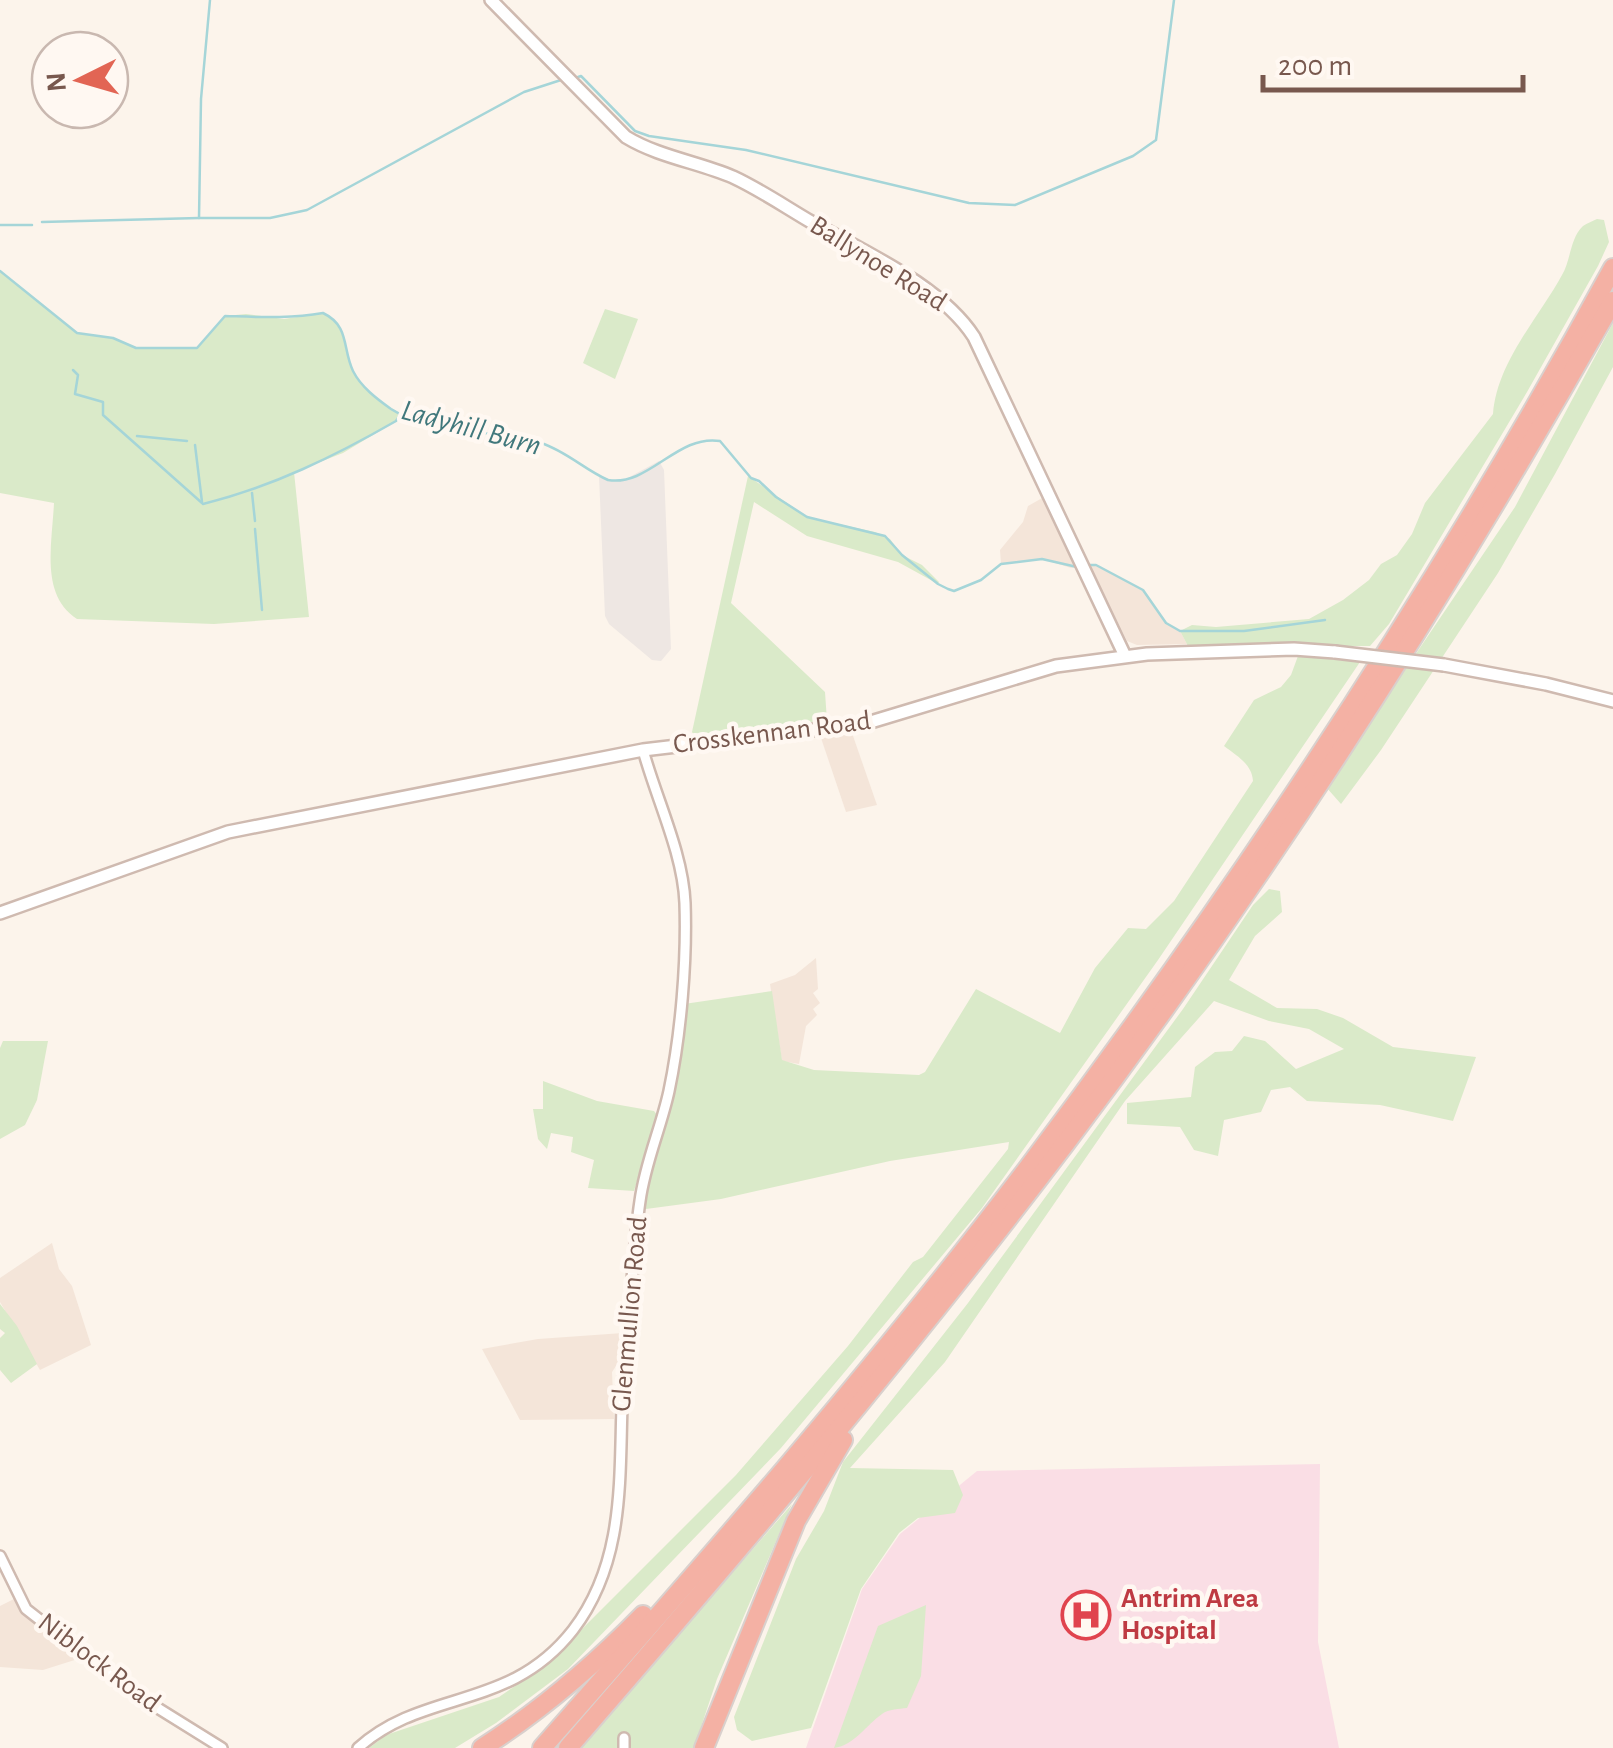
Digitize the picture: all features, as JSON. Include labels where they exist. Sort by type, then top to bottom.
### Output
[{"type":"highway","points":[[542,1748],[751,1508],[1018,1180],[1216,908],[1460,532],[1613,268]]},
{"type":"highway","points":[[568,1748],[734,1558],[1067,1142],[1262,871],[1453,574],[1613,301]]},
{"type":"highway","points":[[704,1748],[796,1521],[870,1392]]},
{"type":"highway","points":[[482,1748],[570,1686],[751,1508]]},
{"type":"street","name":"Ballynoe Road","points":[[492,0],[626,137],[735,178],[885,265],[956,313],[974,337],[1125,656]]},
{"type":"street","name":"Crosskennan Road","points":[[0,913],[228,832],[643,750],[864,724],[1056,666],[1125,656],[1294,649],[1335,652],[1444,665],[1613,700]]},
{"type":"street","name":"Glenmullion Road","points":[[358,1748],[400,1720],[495,1690],[528,1672],[561,1644],[587,1610],[610,1559],[618,1502],[623,1377],[636,1228],[644,1177],[672,1071],[685,933],[680,866],[643,750]]},
{"type":"street","name":"Niblock Road","points":[[0,1556],[26,1609],[132,1692],[222,1748]]},
{"type":"shaded area","points":[[659,461],[664,470],[671,649],[661,661],[652,660],[609,624],[605,616],[599,476],[624,480]]},
{"type":"shaded area","points":[[1044,497],[1079,567],[1042,559],[1001,564],[1000,550],[1023,522],[1028,506]]},
{"type":"shaded area","points":[[1089,565],[1101,567],[1144,591],[1166,623],[1180,631],[1187,644],[1137,645],[1127,641]]},
{"type":"shaded area","points":[[852,733],[877,805],[846,812],[821,738]]},
{"type":"shaded area","points":[[816,958],[818,989],[813,993],[820,1003],[813,1009],[817,1015],[806,1026],[799,1064],[782,1061],[770,984],[795,975]]},
{"type":"shaded area","points":[[52,1243],[59,1269],[72,1286],[91,1345],[40,1370],[0,1302],[0,1278]]},
{"type":"shaded area","points":[[623,1333],[618,1363],[612,1372],[614,1419],[520,1420],[482,1349],[538,1339]]},
{"type":"shaded area","name":"Antrim Area Hospital","points":[[1320,1464],[1318,1642],[1339,1748],[806,1748],[862,1589],[900,1534],[977,1471]]},
{"type":"shaded area","points":[[14,1599],[81,1658],[43,1670],[0,1667],[0,1606]]},
{"type":"green space","points":[[1597,219],[1604,220],[1609,242],[1598,266],[1389,624],[1370,646],[1188,646],[1180,631],[1192,625],[1216,627],[1309,619],[1343,600],[1369,580],[1381,564],[1397,555],[1412,534],[1425,503],[1493,414],[1510,359],[1562,275],[1579,231]]},
{"type":"green space","points":[[0,271],[78,333],[113,338],[136,348],[197,348],[225,316],[246,314],[284,319],[323,313],[337,324],[352,369],[361,383],[401,413],[396,421],[343,453],[294,472],[309,617],[214,624],[77,619],[65,609],[51,568],[54,503],[0,493]]},
{"type":"green space","points":[[605,309],[638,319],[615,379],[583,363]]},
{"type":"green space","points":[[1613,323],[1613,367],[1555,474],[1498,573],[1341,804],[1326,787],[1515,507]]},
{"type":"green space","points":[[748,476],[807,517],[890,539],[902,555],[922,565],[939,582],[898,562],[807,536],[754,502],[731,603],[825,692],[827,721],[694,735],[692,732]]},
{"type":"green space","points":[[1298,656],[1360,662],[1158,960],[982,1208],[781,1448],[568,1669],[496,1723],[455,1748],[369,1748],[386,1735],[499,1697],[546,1665],[736,1475],[848,1346],[913,1262],[923,1257],[1008,1149],[1009,1142],[890,1161],[721,1199],[646,1209],[644,1199],[675,1087],[684,1004],[772,991],[782,1060],[814,1070],[919,1075],[925,1072],[976,989],[1060,1033],[1095,968],[1128,928],[1146,929],[1174,901],[1253,781],[1247,765],[1224,746],[1254,700],[1281,687],[1291,675]]},
{"type":"green space","points":[[1269,889],[1280,891],[1282,912],[1255,936],[1229,980],[1277,1008],[1317,1009],[1343,1018],[1393,1047],[1476,1057],[1453,1121],[1380,1105],[1307,1101],[1290,1087],[1271,1090],[1261,1112],[1224,1120],[1218,1156],[1194,1150],[1180,1127],[1127,1124],[1127,1103],[1191,1097],[1195,1067],[1215,1052],[1232,1051],[1244,1036],[1265,1041],[1296,1069],[1344,1049],[1309,1029],[1269,1021],[1214,1001],[1125,1101],[945,1362],[850,1468],[953,1470],[963,1495],[955,1513],[918,1518],[899,1533],[861,1589],[811,1728],[752,1741],[737,1730],[734,1717],[796,1559],[824,1511],[843,1462],[968,1303],[1183,1009],[1253,905]]},
{"type":"green space","points":[[3,1041],[48,1041],[37,1100],[25,1125],[0,1139],[0,1048]]},
{"type":"green space","points":[[543,1081],[597,1101],[654,1111],[657,1115],[634,1191],[588,1188],[594,1160],[571,1152],[573,1137],[551,1133],[547,1149],[538,1139],[533,1109],[543,1109]]},
{"type":"green space","points":[[0,1304],[37,1364],[11,1383],[0,1370],[0,1338],[5,1333],[0,1329]]},
{"type":"green space","points":[[792,1504],[717,1679],[694,1748],[580,1748]]},
{"type":"green space","points":[[926,1605],[921,1676],[907,1708],[885,1712],[854,1739],[834,1748],[878,1626]]},
{"type":"waterway","points":[[210,0],[201,99],[199,218],[270,218],[307,210],[524,92],[561,80]]},
{"type":"waterway","points":[[578,77],[635,131],[649,136],[746,150],[969,203],[1015,205],[1133,156],[1156,140],[1174,0]]},
{"type":"waterway","points":[[42,222],[199,218]]},
{"type":"waterway","points":[[0,225],[32,225]]},
{"type":"waterway","name":"Ladyhill Burn","points":[[0,271],[77,333],[113,338],[136,348],[197,348],[225,316],[323,313],[338,324],[356,377],[391,409],[424,423],[541,443],[608,480],[637,476],[690,445],[720,441],[751,478],[807,517],[885,536],[938,584],[954,591],[981,580],[1001,564],[1042,559],[1077,567]]},
{"type":"waterway","points":[[73,370],[78,375],[75,394],[103,402],[103,415],[202,503]]},
{"type":"waterway","points":[[203,504],[302,469],[373,434],[400,415]]},
{"type":"waterway","points":[[137,436],[187,441]]},
{"type":"waterway","points":[[195,445],[202,502]]},
{"type":"waterway","points":[[252,493],[255,521]]},
{"type":"waterway","points":[[255,529],[262,610]]},
{"type":"waterway","name":"Ladyhill Burn","points":[[1089,565],[1143,590],[1166,623],[1180,631],[1244,631],[1325,620]]},
{"type":"place","name":"Antrim Area Hospital","points":[[1086,1615]]}]
